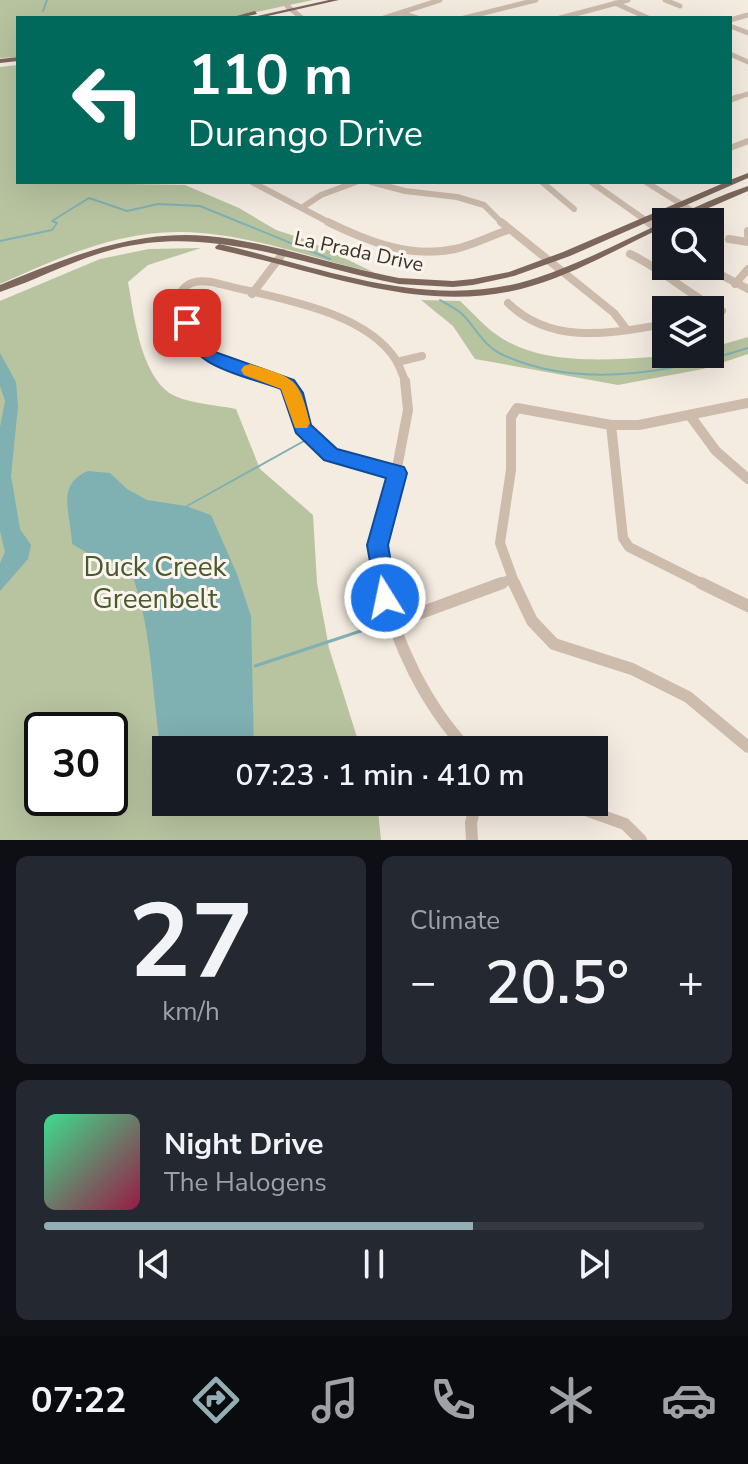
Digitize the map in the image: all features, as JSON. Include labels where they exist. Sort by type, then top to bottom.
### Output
[{"type":"main road","points":[[259,16],[316,0]]},
{"type":"main road","points":[[243,16],[336,0]]},
{"type":"main road","name":"La Prada Drive","points":[[0,289],[104,251],[179,237],[218,239],[370,275],[427,284],[491,280],[546,262],[728,184]]},
{"type":"main road","name":"La Prada Drive","points":[[703,208],[748,188]]},
{"type":"main road","name":"La Prada Drive","points":[[0,297],[104,251],[151,245],[198,244],[232,249],[375,287],[447,295],[498,291],[559,271],[652,229]]},
{"type":"street","points":[[391,16],[440,0]]},
{"type":"street","points":[[472,16],[536,0]]},
{"type":"street","points":[[607,0],[643,16]]},
{"type":"street","points":[[567,16],[628,0]]},
{"type":"street","points":[[665,0],[680,6]]},
{"type":"street","points":[[498,1],[508,7]]},
{"type":"street","points":[[289,8],[299,16]]},
{"type":"street","points":[[401,13],[411,16]]},
{"type":"street","points":[[732,55],[748,62]]},
{"type":"street","points":[[732,60],[738,58]]},
{"type":"street","points":[[256,184],[369,239],[415,249],[450,250],[508,230]]},
{"type":"street","points":[[303,207],[321,195],[351,184]]},
{"type":"street","points":[[379,184],[477,201],[491,210],[508,230],[546,262],[614,313],[627,330]]},
{"type":"street","points":[[545,184],[571,203],[574,209]]},
{"type":"street","points":[[594,184],[645,220],[652,221]]},
{"type":"street","points":[[649,184],[687,208]]},
{"type":"street","points":[[729,239],[748,242]]},
{"type":"street","points":[[252,294],[283,253]]},
{"type":"street","points":[[630,254],[645,261],[692,296]]},
{"type":"street","points":[[735,284],[748,269]]},
{"type":"street","points":[[724,278],[748,289]]},
{"type":"street","points":[[397,473],[331,455],[302,428],[294,393],[288,384],[199,350],[192,340],[181,299],[183,287],[200,280],[355,325],[377,338],[397,362],[404,374],[408,412],[397,473],[377,545],[385,598],[424,692],[437,716],[455,736]]},
{"type":"street","points":[[508,303],[519,318],[575,333],[652,326]]},
{"type":"street","points":[[397,362],[422,356]]},
{"type":"street","points":[[748,403],[691,417],[639,425],[611,425],[526,409],[513,411],[508,503],[500,543],[512,579],[532,621],[554,644],[632,669],[688,697],[748,747]]},
{"type":"street","points":[[691,417],[722,458],[748,479]]},
{"type":"street","points":[[611,425],[623,538],[629,547],[748,606]]},
{"type":"street","points":[[396,622],[512,579]]},
{"type":"street","points":[[472,840],[473,816]]},
{"type":"street","points":[[602,816],[625,824],[641,840]]},
{"type":"green space","points":[[0,0],[313,0],[237,16],[16,16],[16,57],[0,58]]},
{"type":"green space","points":[[16,65],[16,184],[185,185],[239,208],[276,230],[307,240],[375,273],[255,241],[182,232],[111,241],[0,284],[0,67]]},
{"type":"green space","name":"Duck Creek Greenbelt","points":[[201,248],[148,265],[128,282],[141,345],[154,376],[163,388],[182,399],[236,409],[260,469],[313,515],[317,583],[329,648],[357,736],[152,736],[152,816],[378,816],[381,840],[0,840],[0,301],[100,259],[149,249]]},
{"type":"green space","points":[[421,300],[460,301],[497,335],[545,355],[600,360],[652,357],[652,368],[706,368],[618,385],[475,359],[453,326]]},
{"type":"green space","points":[[748,337],[748,354],[724,362],[724,344]]},
{"type":"water","points":[[0,353],[16,382],[18,406],[11,476],[20,529],[31,545],[28,559],[0,591],[0,563],[5,552],[0,531],[0,427],[5,401],[0,386]]},
{"type":"water","points":[[88,471],[110,473],[127,489],[147,500],[186,506],[211,515],[237,574],[251,616],[254,736],[159,736],[147,632],[129,567],[98,559],[72,544],[67,501],[71,484]]},
{"type":"waterway","points":[[43,11],[47,0]]},
{"type":"waterway","points":[[0,241],[52,230],[57,223],[52,221],[89,198],[127,211],[158,204],[200,206],[330,259]]},
{"type":"waterway","points":[[440,300],[461,313],[488,345],[499,353],[529,365],[560,372],[591,375],[656,371],[748,348]]},
{"type":"waterway","points":[[187,506],[304,441]]},
{"type":"waterway","points":[[255,666],[388,622]]},
{"type":"slow traffic","points":[[250,370],[288,384],[294,393],[301,423]]},
{"type":"route","points":[[187,323],[199,350],[288,384],[294,393],[302,428],[331,455],[397,473],[377,545],[385,598]]}]
